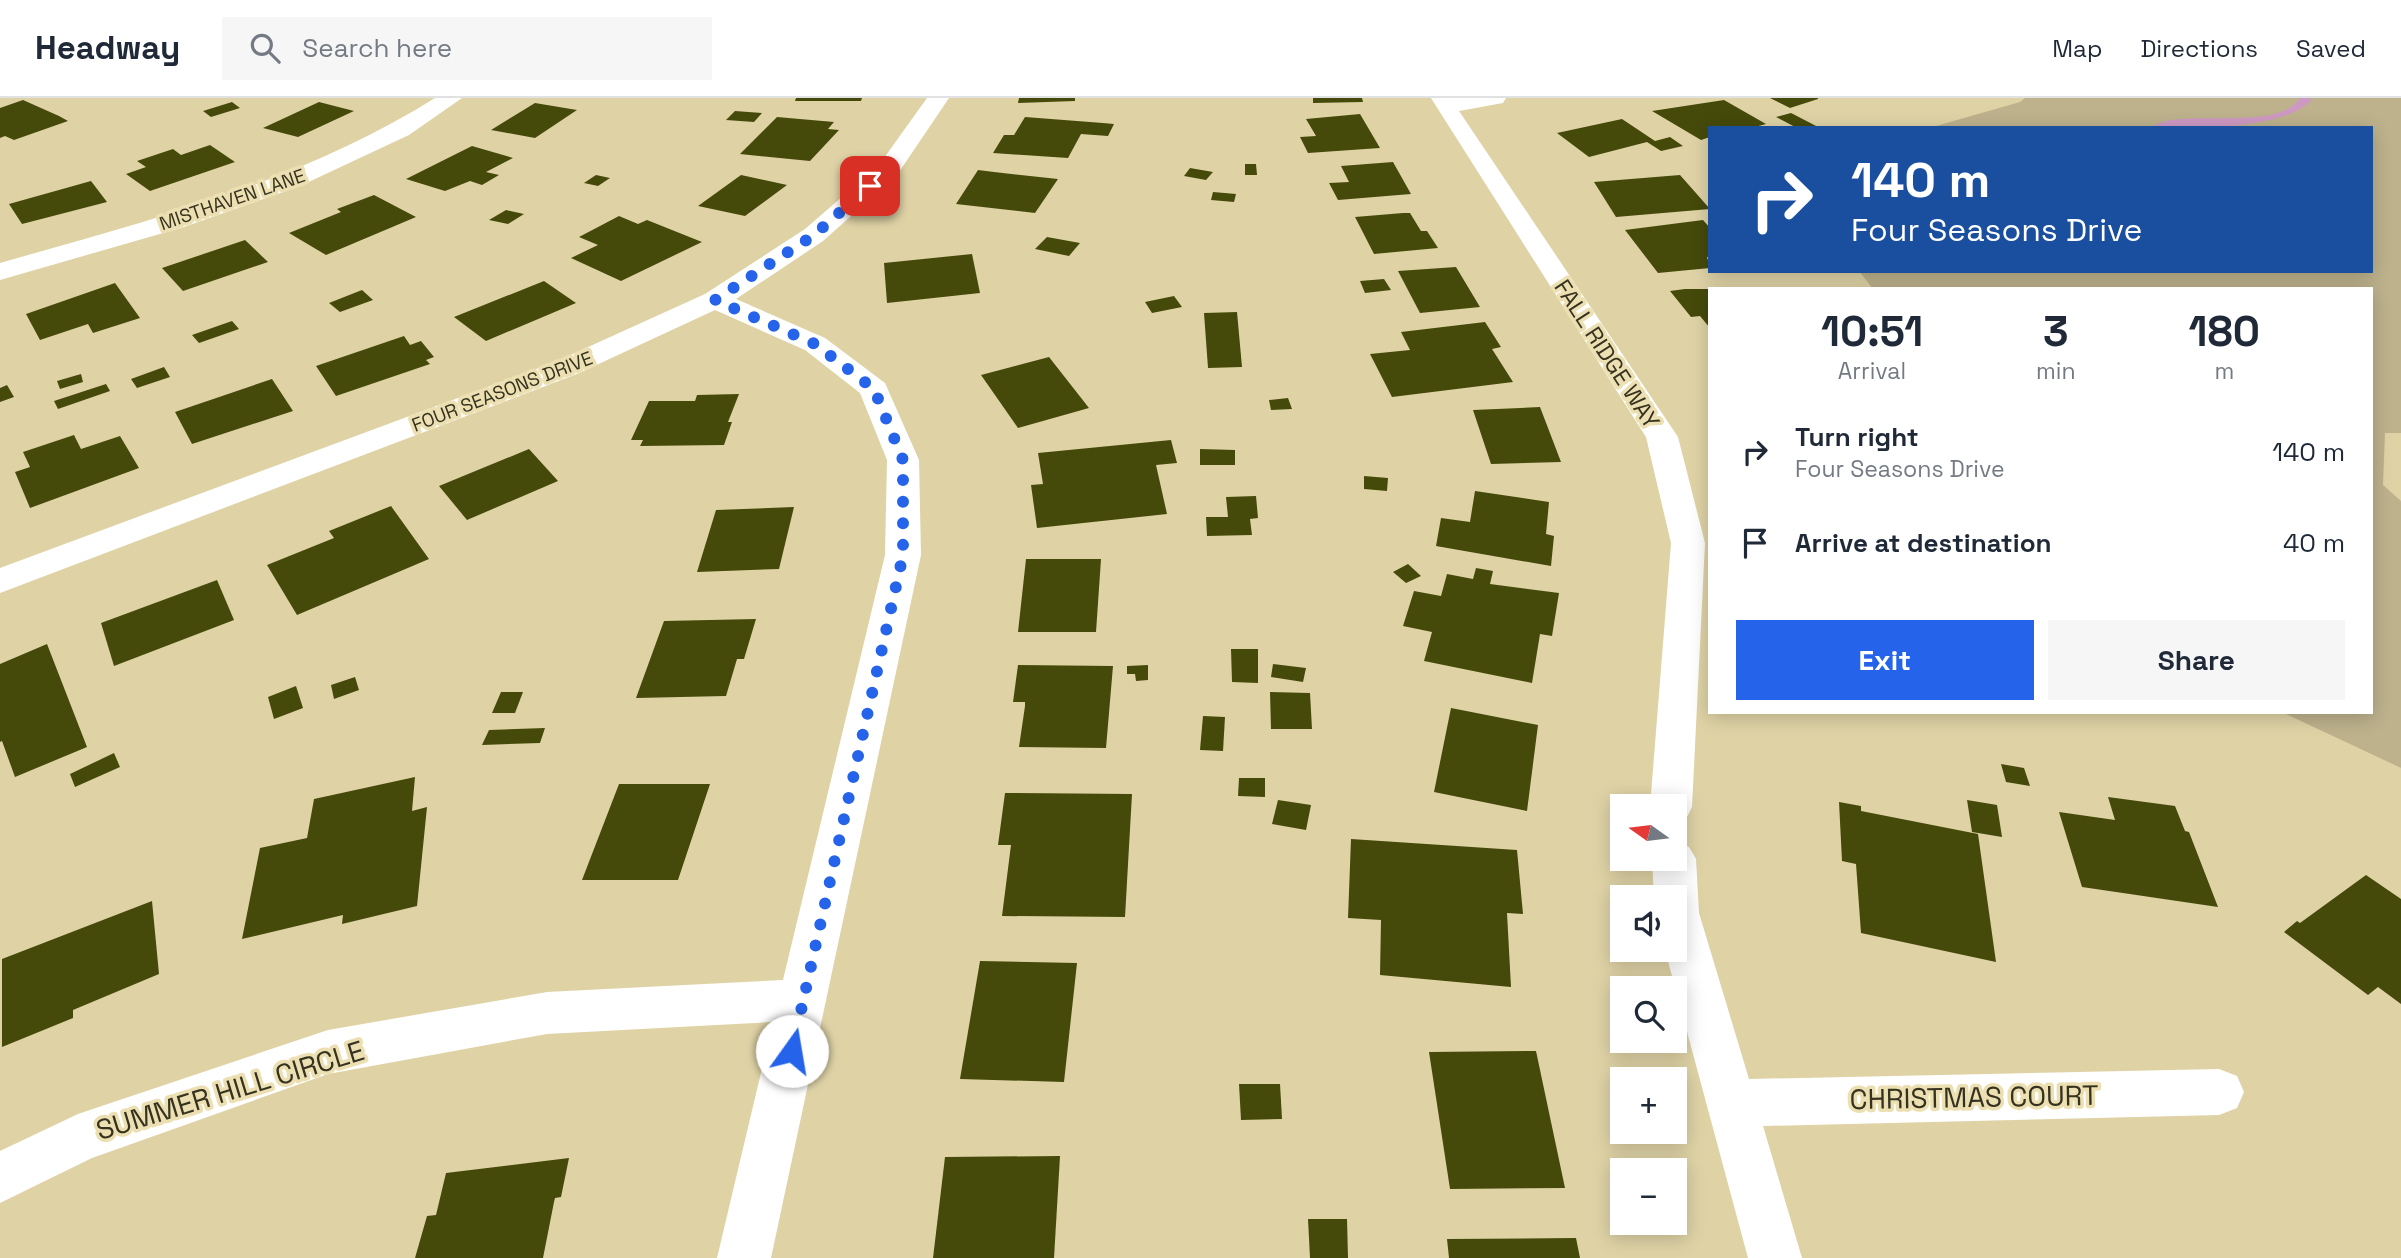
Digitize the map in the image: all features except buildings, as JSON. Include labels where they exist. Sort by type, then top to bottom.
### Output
[{"type":"street","name":"MISTHAVEN LANE","points":[[0,272],[202,211],[325,167],[422,119],[451,98]]},
{"type":"street","name":"FOUR SEASONS DRIVE","points":[[0,581],[566,368],[715,300],[814,235],[888,170],[938,98]]},
{"type":"street","points":[[1443,103],[1495,98]]},
{"type":"street","name":"FALL RIDGE WAY","points":[[1443,103],[1662,437],[1688,543],[1672,794]]},
{"type":"street","points":[[715,300],[815,344],[874,389],[903,460],[903,555],[744,1258]]},
{"type":"street","points":[[1675,872],[1677,913],[1775,1258]]},
{"type":"street","name":"SUMMER HILL CIRCLE","points":[[0,1178],[78,1138],[328,1052],[547,1013],[804,1000]]},
{"type":"street","name":"CHRISTMAS COURT","points":[[1729,1103],[2219,1092]]},
{"type":"shaded area","points":[[2025,98],[2401,98],[2401,433],[2385,433],[2383,485],[2401,501],[2401,768],[2286,714],[2373,714],[2373,287],[1871,287],[1861,273],[2373,273],[2373,126],[1936,126],[2020,102]]},
{"type":"waterway","points":[[2160,126],[2166,123],[2257,120],[2291,110],[2306,101],[2305,98]]},
{"type":"route","points":[[792,1051],[903,555],[903,460],[874,389],[815,344],[715,300],[814,235],[870,186]]}]
